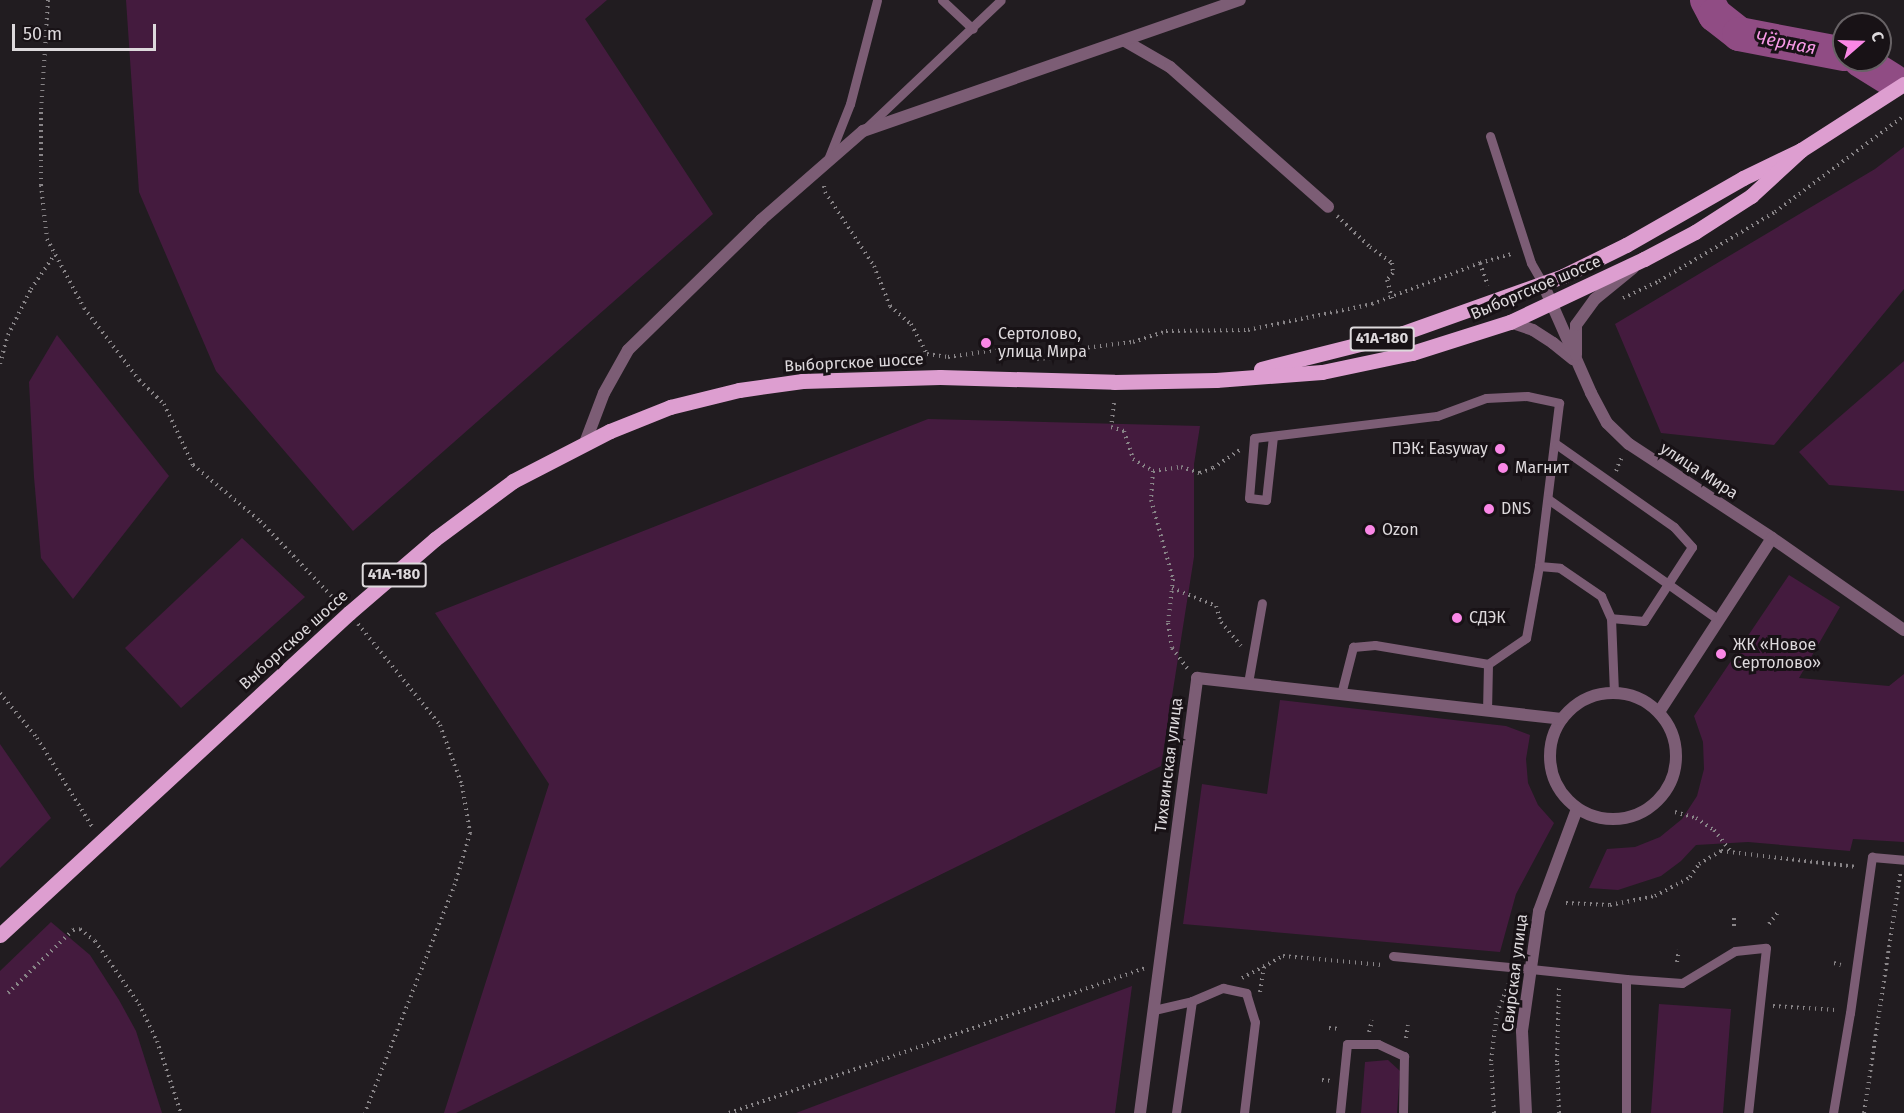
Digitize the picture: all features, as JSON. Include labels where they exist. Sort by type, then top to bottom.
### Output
[{"type":"main road","name":"Выборгское шоссе","points":[[1216,380],[1403,333],[1543,284],[1626,245],[1743,178],[1801,150],[1904,84]]},
{"type":"main road","name":"Выборгское шоссе","points":[[0,935],[349,613],[435,539],[513,481],[585,443],[670,407],[739,390],[802,381],[940,377],[1114,382],[1216,380],[1322,372],[1412,353],[1510,322],[1644,259],[1695,232],[1751,196],[1801,150]]},
{"type":"street","points":[[585,443],[604,393],[628,350],[761,220],[863,131],[1240,0]]},
{"type":"street","points":[[1125,41],[1170,67],[1328,207]]},
{"type":"street","points":[[1576,362],[1576,325],[1595,299],[1644,259]]},
{"type":"street","name":"улица Мира","points":[[1543,284],[1576,362],[1608,423],[1629,444],[1772,538],[1904,630]]},
{"type":"street","points":[[1510,322],[1533,330],[1576,362]]},
{"type":"street","points":[[1659,712],[1772,538]]},
{"type":"street","name":"Тихвинская улица","points":[[1140,1113],[1197,678],[1562,719]]},
{"type":"street","points":[[1614,693],[1646,702],[1659,712],[1673,735],[1677,761],[1669,787],[1652,807],[1628,819],[1601,819],[1576,808],[1559,790],[1550,767],[1551,742],[1562,719],[1585,700],[1614,693]]},
{"type":"street","name":"Свирская улица","points":[[1526,1113],[1522,1031],[1539,911],[1576,808]]},
{"type":"lane","points":[[827,162],[850,104],[877,0]]},
{"type":"lane","points":[[942,0],[973,29]]},
{"type":"lane","points":[[863,131],[1001,0]]},
{"type":"lane","points":[[1490,136],[1531,263],[1543,284]]},
{"type":"lane","points":[[1273,436],[1266,500],[1249,498],[1254,438],[1437,416],[1486,398],[1527,396],[1559,403],[1556,444],[1539,566],[1526,638],[1488,664],[1375,645],[1353,647],[1341,694]]},
{"type":"lane","points":[[1556,444],[1674,527],[1692,547],[1644,621],[1611,618]]},
{"type":"lane","points":[[1548,499],[1719,620]]},
{"type":"lane","points":[[1539,566],[1560,568],[1601,596],[1611,618],[1614,693]]},
{"type":"lane","points":[[1248,683],[1262,603]]},
{"type":"lane","points":[[1486,710],[1488,664]]},
{"type":"lane","points":[[1833,1113],[1872,857],[1904,860]]},
{"type":"lane","points":[[1393,956],[1682,983],[1735,951],[1766,948],[1748,1113]]},
{"type":"lane","points":[[1626,979],[1626,1113]]},
{"type":"lane","points":[[1154,1010],[1192,1001],[1222,988],[1246,993],[1256,1022],[1244,1113]]},
{"type":"lane","points":[[1176,1113],[1192,1001]]},
{"type":"lane","points":[[1340,1113],[1347,1044],[1378,1044],[1404,1056],[1403,1113]]},
{"type":"path","points":[[48,0],[41,112],[41,185],[47,239],[84,308],[139,380],[164,404],[193,465],[260,521],[349,613],[440,725],[462,785],[470,833],[455,884],[365,1113]]},
{"type":"path","points":[[1617,300],[1659,281],[1775,212],[1904,116]]},
{"type":"path","points":[[827,162],[823,175],[825,192],[874,266],[890,306],[911,324],[927,354],[948,357],[997,350],[1030,359],[1051,358],[1076,349],[1133,342],[1166,331],[1248,330],[1392,298],[1480,263],[1513,253],[1526,246]]},
{"type":"path","points":[[1328,207],[1370,247],[1392,263],[1393,273],[1388,280],[1392,298]]},
{"type":"path","points":[[0,364],[8,335],[32,289],[56,254]]},
{"type":"path","points":[[1480,263],[1489,288],[1499,284]]},
{"type":"path","points":[[1114,403],[1111,427],[1124,431],[1133,459],[1153,471],[1181,467],[1200,473],[1213,468],[1254,438]]},
{"type":"path","points":[[1153,471],[1151,500],[1173,579],[1168,623],[1172,648],[1197,678]]},
{"type":"path","points":[[1172,588],[1216,606],[1221,622],[1252,662]]},
{"type":"path","points":[[0,693],[36,738],[102,841]]},
{"type":"path","points":[[1675,812],[1696,818],[1714,830],[1731,853]]},
{"type":"path","points":[[1566,903],[1610,905],[1655,896],[1690,877],[1699,864],[1721,851],[1902,874],[1864,1113]]},
{"type":"path","points":[[1769,924],[1778,912]]},
{"type":"path","points":[[1734,916],[1734,926]]},
{"type":"path","points":[[8,993],[73,930],[80,929],[95,941],[139,1004],[157,1041],[181,1113]]},
{"type":"path","points":[[1677,962],[1679,950]]},
{"type":"path","points":[[1265,966],[1283,956]]},
{"type":"path","points":[[1834,963],[1841,965]]},
{"type":"path","points":[[729,1113],[1148,967]]},
{"type":"path","points":[[1494,1113],[1491,1061],[1497,1013],[1516,967]]},
{"type":"path","points":[[1559,1113],[1557,1062],[1560,976]]},
{"type":"path","points":[[1770,1005],[1835,1010]]},
{"type":"path","points":[[1369,1033],[1372,1020]]},
{"type":"path","points":[[1407,1038],[1408,1024]]},
{"type":"path","points":[[1329,1028],[1340,1029]]},
{"type":"path","points":[[1322,1080],[1332,1081]]},
{"type":"shaded area","points":[[126,0],[607,0],[585,19],[713,214],[353,531],[216,371],[139,192]]},
{"type":"shaded area","points":[[1904,147],[1904,289],[1774,445],[1661,433],[1615,324],[1875,169]]},
{"type":"shaded area","points":[[57,335],[169,476],[73,599],[41,558],[34,477],[29,382]]},
{"type":"shaded area","points":[[1904,361],[1904,491],[1829,485],[1799,452]]},
{"type":"shaded area","points":[[928,419],[1200,426],[1194,464],[1194,557],[1161,766],[456,1113],[444,1113],[549,784],[435,613]]},
{"type":"shaded area","points":[[242,538],[305,597],[181,708],[125,648]]},
{"type":"shaded area","points":[[1789,575],[1840,607],[1799,678],[1889,686],[1904,674],[1904,842],[1853,839],[1850,851],[1748,842],[1696,845],[1681,861],[1661,876],[1618,890],[1589,888],[1607,849],[1635,847],[1660,837],[1682,819],[1697,796],[1704,769],[1703,742],[1694,716]]},
{"type":"shaded area","points":[[1280,700],[1506,726],[1530,735],[1526,759],[1528,783],[1538,805],[1554,823],[1516,894],[1500,952],[1183,924],[1202,784],[1267,794]]},
{"type":"shaded area","points":[[0,744],[51,818],[0,868]]},
{"type":"shaded area","points":[[51,922],[90,955],[119,1000],[136,1031],[162,1113],[0,1113],[0,971]]},
{"type":"shaded area","points":[[1132,986],[1115,1113],[796,1113]]},
{"type":"shaded area","points":[[1659,1004],[1731,1009],[1723,1113],[1651,1113]]},
{"type":"shaded area","points":[[1388,1060],[1400,1071],[1397,1113],[1361,1113],[1365,1062]]},
{"type":"waterway","name":"Чёрная","points":[[1707,0],[1715,15],[1739,34],[1832,52]]},
{"type":"waterway","name":"Чёрная","points":[[1879,72],[1892,80]]},
{"type":"place","name":"Сертолово, улица Мира","points":[[986,343]]},
{"type":"place","name":"ПЭК: Easyway","points":[[1500,449]]},
{"type":"place","name":"Магнит","points":[[1503,468]]},
{"type":"place","name":"DNS","points":[[1489,509]]},
{"type":"place","name":"Ozon","points":[[1370,530]]},
{"type":"place","name":"СДЭК","points":[[1457,618]]},
{"type":"place","name":"ЖК «Новое Сертолово»","points":[[1721,654]]}]
